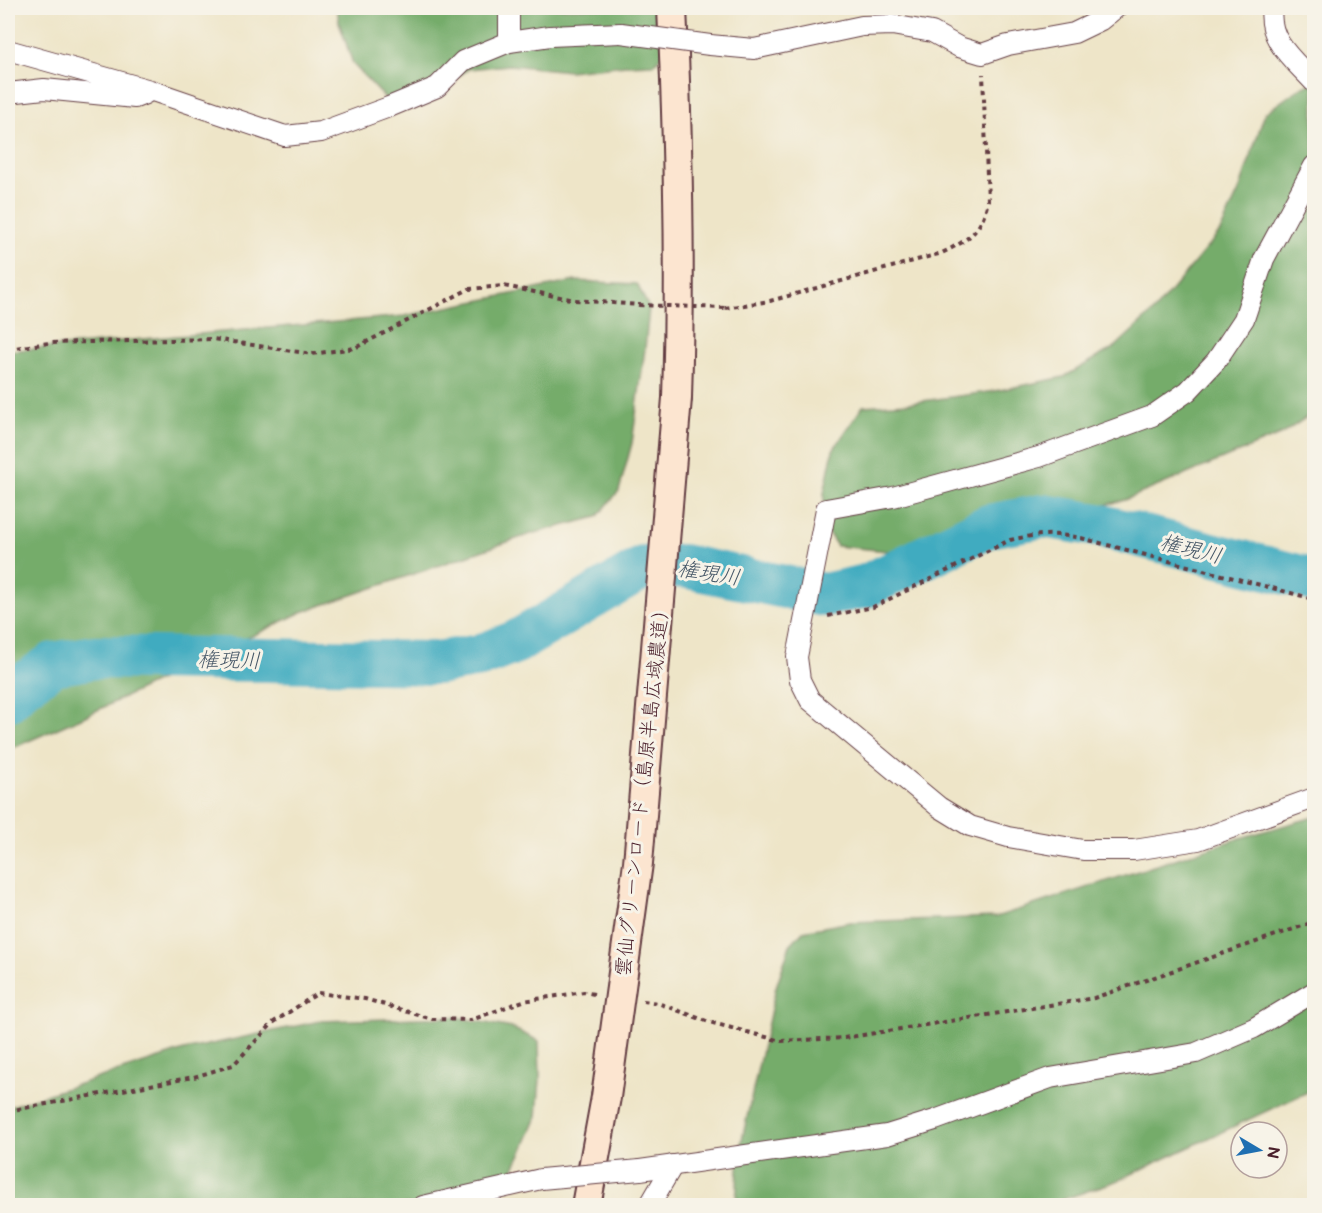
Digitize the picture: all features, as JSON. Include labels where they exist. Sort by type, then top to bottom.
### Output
[{"type":"street","points":[[509,8],[509,42]]},
{"type":"street","name":"雲仙グリーンロード（島原半島広域農道）","points":[[586,1206],[606,1097],[638,864],[677,398],[680,291],[677,113],[672,8]]},
{"type":"street","points":[[8,50],[150,90],[285,136],[321,132],[437,87],[463,61],[509,42],[550,36],[621,33],[754,49],[862,26],[892,25],[932,32],[959,47],[982,54],[1008,45],[1074,33],[1101,20],[1116,8]]},
{"type":"street","points":[[1272,8],[1273,33],[1281,47],[1314,82]]},
{"type":"street","points":[[8,93],[44,89],[135,98],[143,96],[150,90]]},
{"type":"street","points":[[1314,166],[1264,259],[1244,319],[1216,361],[1188,391],[1152,416],[1040,458],[893,497],[826,509],[797,657],[800,680],[810,700],[939,807],[970,826],[1008,837],[1083,850],[1134,850],[1198,840],[1314,798]]},
{"type":"street","points":[[423,1206],[541,1179],[640,1170],[887,1135],[1050,1078],[1196,1053],[1254,1028],[1314,992]]},
{"type":"street","points":[[649,1206],[673,1165]]},
{"type":"path","points":[[8,349],[49,343],[213,339],[312,354],[355,348],[469,289],[504,286],[575,300],[725,308],[770,301],[942,253],[960,244],[975,232],[984,219],[988,201],[982,54]]},
{"type":"path","points":[[806,609],[824,616],[873,607],[1010,540],[1034,534],[1058,534],[1081,538],[1314,599]]},
{"type":"path","points":[[637,1000],[658,1003],[708,1022],[781,1041],[844,1038],[1094,998],[1314,922]]},
{"type":"path","points":[[8,1111],[194,1077],[233,1065],[274,1022],[318,993],[366,999],[432,1019],[471,1020],[523,1002],[584,993],[605,995]]},
{"type":"green space","points":[[337,8],[678,8],[675,41],[654,64],[569,71],[509,65],[469,69],[418,104],[385,98],[353,64],[339,22]]},
{"type":"green space","points":[[1314,83],[1314,412],[1282,434],[1125,500],[897,552],[837,546],[824,527],[824,493],[833,450],[863,406],[908,403],[995,391],[1064,377],[1115,347],[1155,310],[1220,232],[1239,191],[1265,113],[1303,86]]},
{"type":"green space","points":[[575,281],[637,284],[649,308],[632,443],[619,491],[597,517],[531,534],[302,612],[81,718],[8,750],[8,351],[404,316]]},
{"type":"green space","points":[[1314,817],[1314,1089],[1248,1120],[1229,1120],[1229,1129],[1119,1180],[1047,1205],[738,1206],[736,1203],[739,1153],[776,987],[790,945],[803,931],[850,922],[996,917],[1240,838]]},
{"type":"green space","points":[[455,1017],[512,1028],[539,1041],[540,1079],[537,1117],[495,1205],[8,1205],[8,1107],[184,1050],[320,1021]]},
{"type":"waterway","name":"権現川","points":[[8,700],[22,686],[53,664],[95,657],[437,663],[480,656],[516,642],[643,568],[683,566],[824,595],[866,586],[989,526],[1043,516],[1098,525],[1314,580]]}]
